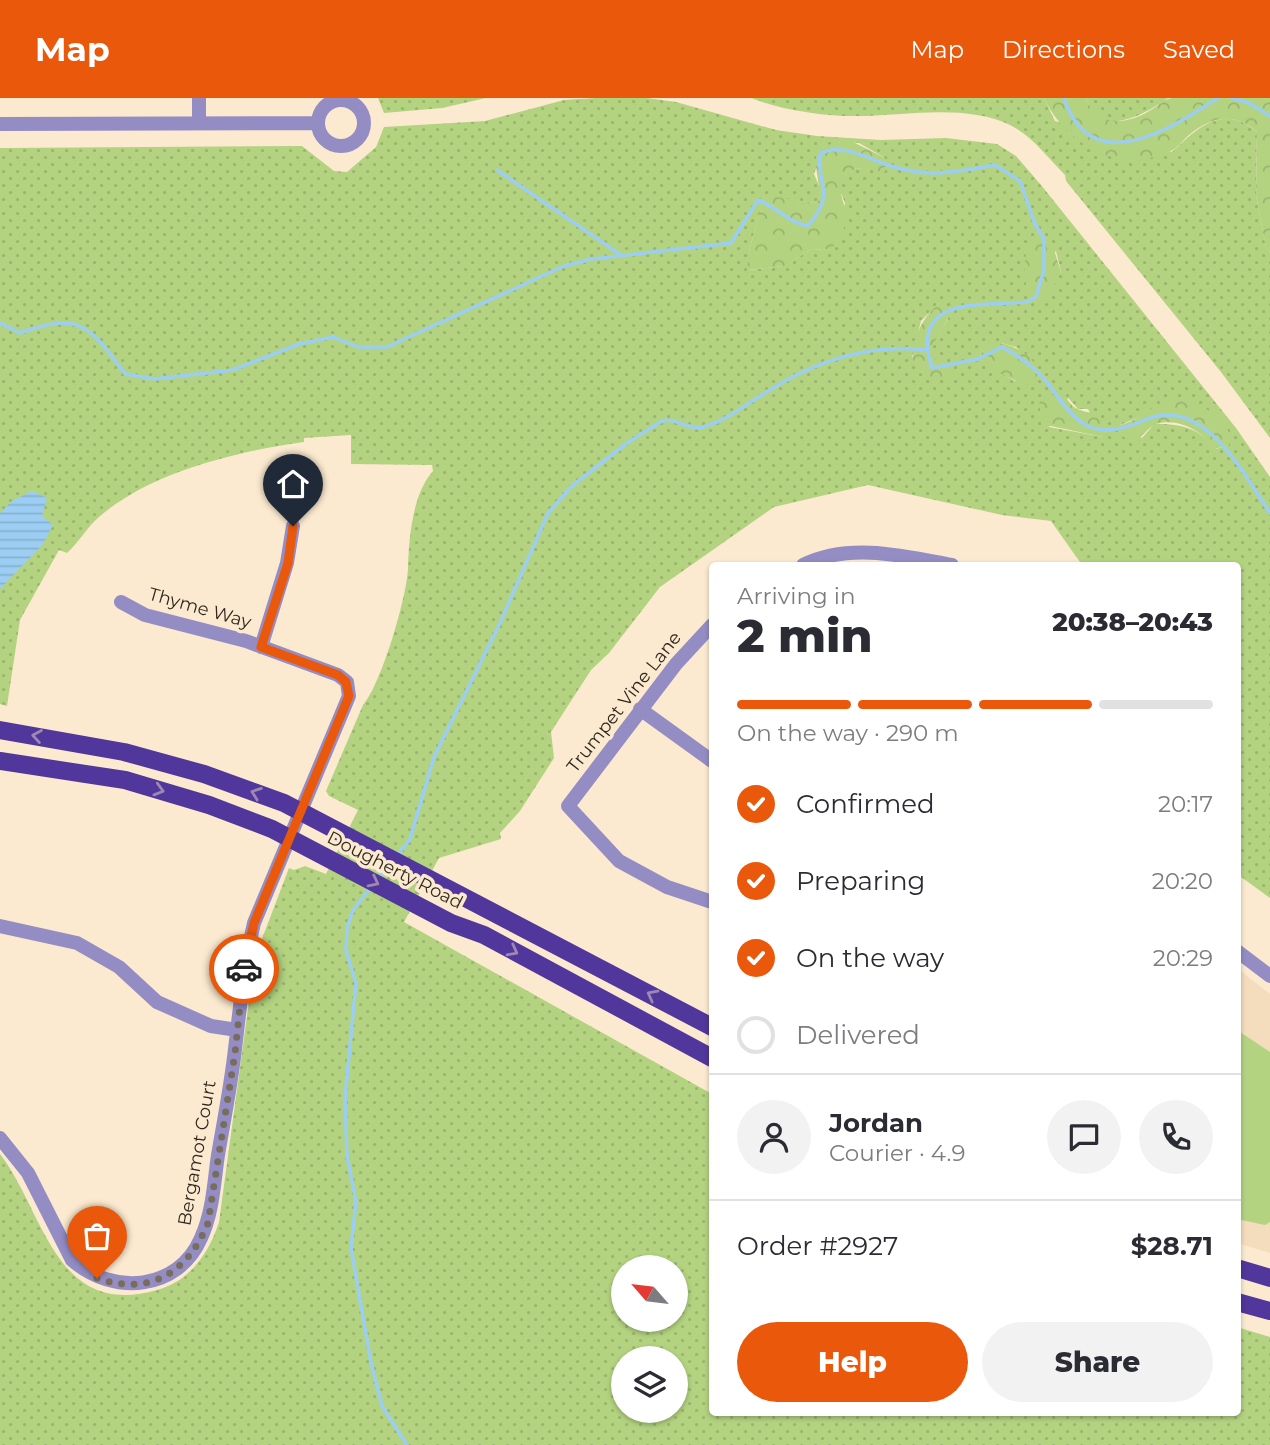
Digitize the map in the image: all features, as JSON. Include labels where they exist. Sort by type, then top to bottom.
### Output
[{"type":"main road","name":"Dougherty Road","points":[[0,730],[124,752],[204,774],[300,812],[709,1025]]},
{"type":"main road","name":"Dougherty Road","points":[[0,761],[125,780],[209,805],[290,839],[484,935],[709,1056]]},
{"type":"main road","points":[[1241,1269],[1270,1278]]},
{"type":"main road","points":[[1241,1302],[1270,1311]]},
{"type":"street","points":[[199,123],[200,98]]},
{"type":"street","points":[[341,99],[353,103],[361,112],[364,124],[359,137],[347,145],[333,145],[322,136],[318,123],[324,106],[341,99]]},
{"type":"street","points":[[0,124],[318,123]]},
{"type":"street","points":[[261,647],[288,563],[293,526]]},
{"type":"street","points":[[814,562],[845,553],[906,556],[937,562]]},
{"type":"street","name":"Thyme Way","points":[[121,602],[145,615],[261,647],[332,672],[346,682]]},
{"type":"street","name":"Trumpet Vine Lane","points":[[709,628],[640,709],[568,806],[619,861],[667,887],[709,901]]},
{"type":"street","name":"Bergamot Court","points":[[0,1138],[28,1173],[78,1265],[97,1278],[138,1284],[158,1279],[180,1267],[191,1256],[208,1223],[245,960],[254,923],[349,696],[346,682]]},
{"type":"street","points":[[640,709],[709,759]]},
{"type":"street","points":[[0,926],[77,943],[119,967],[157,1002],[211,1026],[237,1030]]},
{"type":"street","points":[[1241,954],[1270,976]]},
{"type":"shaded area","points":[[1241,971],[1270,994],[1270,1253],[1241,1244]]},
{"type":"green space","points":[[378,98],[486,98],[442,108],[384,113]]},
{"type":"green space","points":[[647,98],[676,102],[776,130],[817,136],[881,140],[946,138],[997,144],[1016,156],[1041,185],[1236,428],[1270,477],[1270,898],[1241,877],[1241,562],[1080,562],[1051,521],[1002,515],[868,485],[774,507],[660,587],[609,653],[591,670],[551,732],[554,758],[520,811],[500,833],[501,839],[439,858],[404,922],[709,1092],[709,1416],[1241,1416],[1241,1328],[1270,1337],[1270,1445],[0,1445],[0,1154],[57,1255],[74,1275],[96,1289],[123,1295],[157,1290],[179,1280],[204,1255],[219,1222],[255,957],[289,868],[294,870],[305,866],[326,874],[358,810],[329,796],[326,791],[392,640],[407,581],[416,504],[433,471],[432,465],[351,464],[351,435],[304,438],[304,442],[251,451],[196,466],[143,488],[99,517],[67,553],[59,550],[20,620],[7,706],[0,704],[0,148],[302,146],[334,171],[347,172],[376,147],[384,127],[485,121],[564,100]],"holes":[[[840,142],[859,143],[885,158],[885,171],[856,168],[843,177],[839,188],[845,203],[832,249],[810,250],[783,266],[748,270],[750,247],[765,196],[814,203],[819,200],[820,188],[814,174],[824,147]],[[1056,251],[1061,272],[1030,293],[1027,279]],[[939,303],[948,319],[931,346],[932,358],[936,362],[912,357],[921,321]],[[1001,343],[1016,347],[1039,370],[1015,381],[997,371],[982,351]],[[1068,398],[1078,409],[1088,409],[1103,437],[1049,427]],[[1157,405],[1229,445],[1216,449],[1203,436],[1181,426],[1154,424],[1142,438],[1120,425],[1147,414]]]},
{"type":"green space","points":[[751,98],[1044,98],[1055,121],[1172,152],[1192,134],[1212,122],[1233,119],[1245,124],[1257,132],[1256,195],[1266,247],[1270,253],[1270,438],[1221,372],[1066,181],[1065,175],[1033,141],[1018,130],[992,118],[974,114],[934,112],[830,115],[802,112]]},
{"type":"green space","points":[[1044,98],[1086,98],[1097,114],[1105,119],[1122,121],[1140,116],[1172,98],[1270,98],[1270,253],[1266,248],[1256,195],[1257,132],[1249,126],[1232,119],[1215,120],[1189,135],[1169,152],[1150,158],[1113,157],[1080,142],[1054,115]]},
{"type":"green space","points":[[1086,98],[1168,98],[1135,117],[1112,121],[1101,118],[1093,111]]},
{"type":"green space","points":[[851,141],[885,158],[885,172],[856,168],[847,175],[841,187],[845,224],[832,249],[810,250],[784,266],[747,270],[750,247],[765,195],[814,203],[819,200],[816,168],[818,153],[834,143]]},
{"type":"green space","points":[[1039,238],[1052,243],[1061,272],[1043,305],[1031,295],[1025,278],[1025,259],[1029,243]]},
{"type":"green space","points":[[939,303],[948,307],[950,315],[932,346],[932,358],[946,364],[955,372],[946,380],[929,378],[919,371],[914,362],[916,337],[922,324]]},
{"type":"green space","points":[[993,342],[1013,347],[1030,358],[1039,370],[1037,381],[1025,385],[997,372],[982,351],[984,343]]},
{"type":"green space","points":[[1063,393],[1074,407],[1100,416],[1108,435],[1103,437],[1041,424],[1039,398]]},
{"type":"green space","points":[[1174,398],[1212,412],[1226,427],[1230,435],[1229,445],[1215,449],[1204,437],[1190,428],[1165,422],[1156,424],[1134,442],[1120,435],[1120,425]]},
{"type":"green space","points":[[1241,1033],[1270,1052],[1270,1222],[1265,1225],[1241,1220]]},
{"type":"water","points":[[32,491],[47,498],[42,516],[53,525],[43,544],[0,589],[0,513],[12,501]]},
{"type":"waterway","points":[[1064,98],[1076,123],[1093,137],[1112,142],[1134,140],[1156,133],[1218,98]]},
{"type":"waterway","points":[[1232,98],[1249,103],[1270,116]]},
{"type":"waterway","points":[[0,323],[20,333],[57,323],[82,327],[102,344],[125,374],[154,379],[233,370],[299,344],[333,337],[358,347],[387,347],[564,266],[592,259],[731,243],[758,200],[808,226],[822,205],[820,154],[827,151],[843,150],[898,168],[925,173],[995,165],[1020,181],[1035,224],[1044,239],[1044,270],[1036,297],[1027,302],[970,305],[939,316],[930,327],[927,344],[932,368],[978,359],[1002,347],[1035,369],[1069,411],[1081,422],[1095,429],[1110,430],[1166,415],[1185,418],[1203,427],[1219,442],[1234,459],[1270,513]]},
{"type":"waterway","points":[[497,170],[621,255]]},
{"type":"waterway","points":[[396,857],[410,839],[434,757],[500,623],[548,513],[572,486],[627,443],[662,421],[703,427],[731,415],[790,378],[827,362],[886,349],[926,350]]},
{"type":"waterway","points":[[378,878],[389,865]]},
{"type":"waterway","points":[[371,887],[353,910],[347,928],[346,951],[356,983],[345,1098],[347,1156],[356,1201],[351,1248],[371,1363],[382,1406],[407,1445]]},
{"type":"way so far","points":[[97,1278],[128,1284],[158,1279],[180,1267],[191,1256],[200,1240],[208,1223],[235,1053],[244,969]]},
{"type":"route","points":[[244,969],[254,923],[349,696],[346,682],[338,675],[261,647],[288,563],[293,526]]}]
